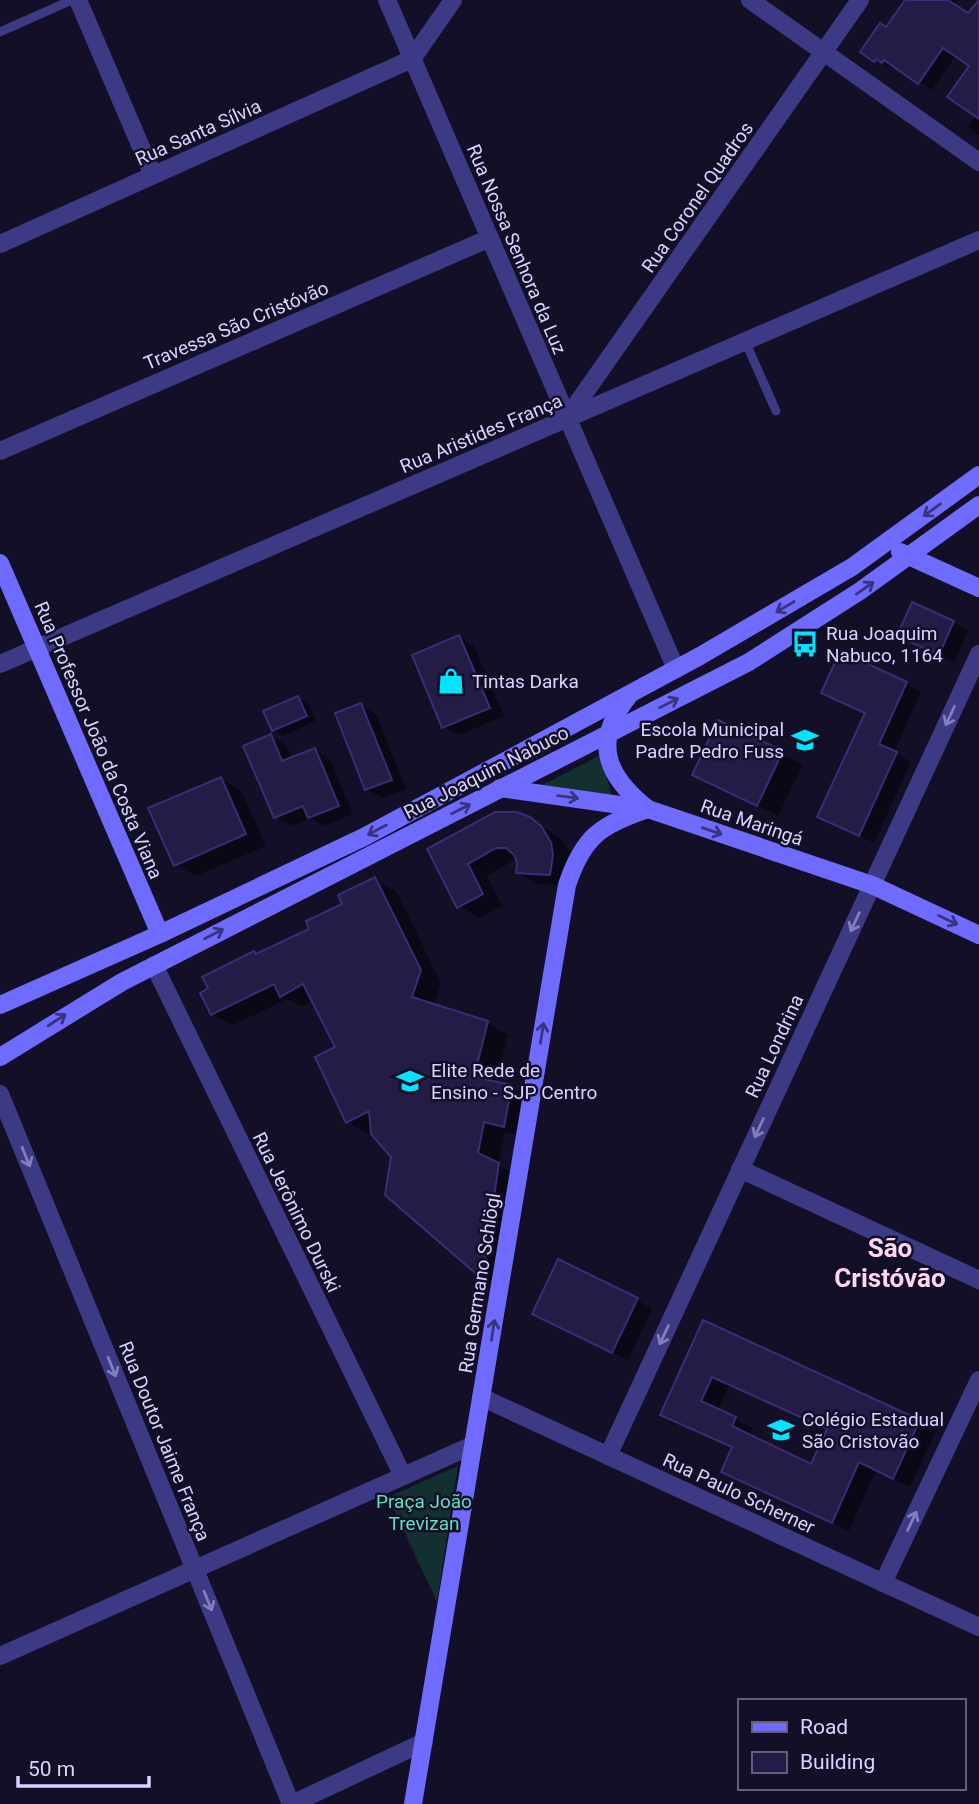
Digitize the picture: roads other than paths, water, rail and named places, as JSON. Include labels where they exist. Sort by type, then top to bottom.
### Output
[{"type":"main road","name":"Rua Joaquim Nabuco","points":[[0,1005],[160,934],[364,837],[631,694],[818,588],[884,545],[979,475]]},
{"type":"main road","name":"Rua Joaquim Nabuco","points":[[0,1057],[97,996],[154,965],[749,662],[824,615],[979,505]]},
{"type":"main road","points":[[884,545],[979,588]]},
{"type":"main road","name":"Rua Professor João da Costa Viana","points":[[0,563],[160,934]]},
{"type":"main road","points":[[631,694],[616,712],[609,734],[610,764],[614,775],[629,795],[648,809]]},
{"type":"main road","name":"Rua Maringá","points":[[500,788],[648,809],[872,885],[979,934]]},
{"type":"main road","name":"Rua Germano Schlögl","points":[[413,1804],[567,885],[574,864],[594,835],[607,825],[648,809]]},
{"type":"street","points":[[78,0],[153,175]]},
{"type":"street","name":"Rua Nossa Senhora da Luz","points":[[387,0],[676,669]]},
{"type":"street","points":[[412,59],[453,0]]},
{"type":"street","points":[[750,0],[979,162]]},
{"type":"street","name":"Rua Coronel Quadros","points":[[567,418],[860,0]]},
{"type":"street","name":"Rua Santa Sílvia","points":[[0,243],[412,59]]},
{"type":"street","name":"Travessa São Cristóvão","points":[[0,451],[489,238]]},
{"type":"street","name":"Rua Aristides França","points":[[0,664],[979,240]]},
{"type":"street","name":"Rua Londrina","points":[[608,1456],[979,654]]},
{"type":"street","name":"Rua Jerônimo Durski","points":[[154,965],[403,1476]]},
{"type":"street","name":"Rua Doutor Jaime França","points":[[0,1094],[292,1804]]},
{"type":"street","points":[[740,1170],[979,1280]]},
{"type":"street","points":[[883,1583],[979,1380]]},
{"type":"street","name":"Rua Paulo Scherner","points":[[481,1397],[979,1627]]},
{"type":"street","points":[[0,1656],[473,1445]]},
{"type":"street","points":[[292,1804],[424,1742]]},
{"type":"lane","points":[[0,32],[72,0]]},
{"type":"lane","points":[[745,341],[776,411]]},
{"type":"place","name":"Rua Joaquim Nabuco, 1164","points":[[805,644]]},
{"type":"place","name":"Tintas Darka","points":[[451,681]]},
{"type":"place","name":"Escola Municipal Padre Pedro Fuss","points":[[805,740]]},
{"type":"place","name":"Elite Rede de Ensino - SJP Centro","points":[[410,1081]]},
{"type":"place","name":"Colégio Estadual São Cristovão","points":[[781,1430]]},
{"type":"district","name":"São Cristóvão","points":[[890,1263]]},
{"type":"park label","name":"Praça João Trevizan","points":[[424,1512]]}]
